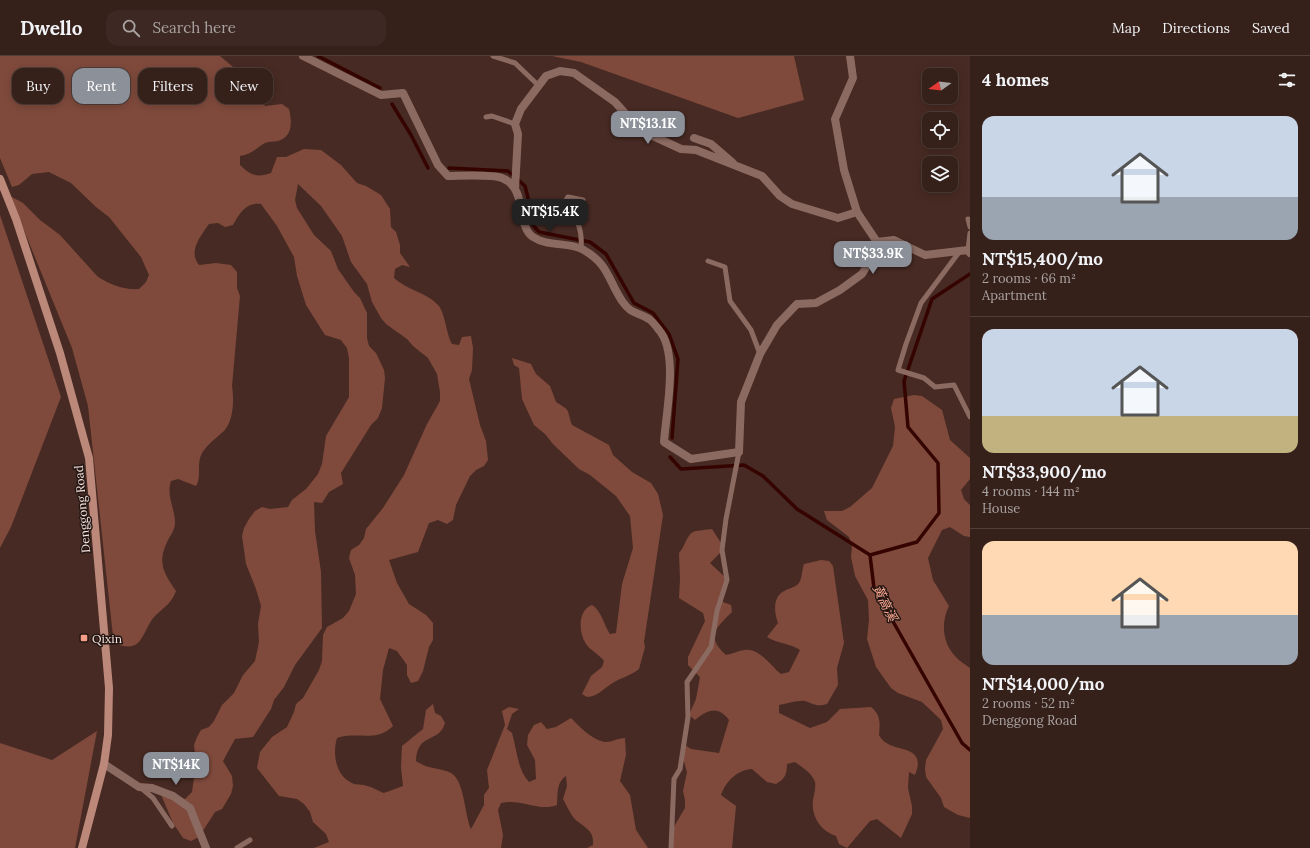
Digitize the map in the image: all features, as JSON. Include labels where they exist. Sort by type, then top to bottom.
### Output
[{"type":"street","points":[[303,56],[382,96],[403,92],[438,165],[448,176],[502,178],[515,189],[522,204],[524,224],[532,237],[548,243],[581,248],[602,262],[621,299],[630,311],[649,319],[661,332],[668,344],[671,360],[664,442],[691,459],[739,452],[741,402],[760,354],[777,325],[797,304],[816,302],[840,290],[862,274],[872,258],[877,242],[858,212],[844,170],[835,119],[853,78],[850,56]]},
{"type":"street","points":[[515,189],[518,134],[515,124],[520,109],[546,76],[560,71],[574,73],[615,102],[640,130],[681,149],[696,150],[762,176],[780,196],[792,204],[838,218],[858,212]]},
{"type":"street","points":[[694,138],[711,144],[738,167]]},
{"type":"street","name":"Denggong Road","points":[[0,178],[16,219],[60,353],[90,458],[108,688],[108,735],[104,764],[82,848]]},
{"type":"street","points":[[877,242],[894,240],[925,255],[966,252]]},
{"type":"street","points":[[104,764],[139,787],[152,788],[173,796],[190,808],[206,848]]},
{"type":"lane","points":[[492,56],[515,62],[539,86]]},
{"type":"lane","points":[[486,117],[492,116],[515,124]]},
{"type":"lane","points":[[581,248],[582,235],[575,216],[566,200],[568,197],[583,200]]},
{"type":"lane","points":[[968,220],[970,227]]},
{"type":"lane","points":[[970,233],[966,252],[922,303],[906,344],[898,370],[924,378],[935,387],[954,385],[970,417]]},
{"type":"lane","points":[[708,260],[726,267],[730,301],[751,330],[760,354]]},
{"type":"lane","points":[[671,848],[674,779],[680,768],[688,717],[687,682],[711,647],[717,611],[727,580],[722,550],[726,519],[739,452]]},
{"type":"lane","points":[[139,787],[153,798],[172,826]]},
{"type":"lane","points":[[237,848],[250,840]]},
{"type":"shaded area","points":[[0,56],[220,56],[234,68],[215,68],[215,104],[264,104],[265,106],[282,104],[289,109],[290,114],[291,123],[289,132],[286,136],[278,141],[265,143],[250,153],[240,156],[240,165],[254,175],[266,175],[271,173],[277,157],[286,157],[304,149],[321,150],[341,165],[357,183],[366,186],[381,195],[390,209],[391,227],[396,232],[400,245],[400,253],[410,267],[402,265],[395,269],[394,278],[428,297],[438,305],[442,312],[452,344],[459,345],[462,337],[471,336],[473,348],[472,370],[469,379],[480,425],[486,441],[488,460],[484,466],[476,470],[470,476],[456,505],[453,520],[447,524],[438,520],[429,523],[418,552],[389,560],[397,583],[409,604],[426,615],[433,623],[433,640],[429,647],[423,671],[418,681],[411,683],[407,675],[407,665],[397,651],[389,648],[383,670],[380,699],[393,726],[380,734],[344,736],[337,738],[335,758],[339,771],[348,781],[354,784],[364,785],[384,793],[403,786],[401,767],[402,746],[423,729],[426,710],[433,704],[435,713],[441,716],[445,723],[438,734],[420,746],[417,752],[416,761],[425,766],[444,770],[454,776],[461,789],[471,829],[484,805],[484,795],[489,788],[487,770],[505,725],[502,711],[509,707],[519,709],[512,714],[507,729],[512,733],[522,771],[529,782],[536,779],[535,760],[527,745],[528,735],[534,725],[541,722],[547,729],[556,727],[571,718],[587,733],[601,741],[608,742],[625,738],[626,755],[620,781],[630,795],[636,830],[648,848],[587,848],[593,845],[591,833],[575,819],[563,799],[567,786],[566,776],[559,785],[557,805],[543,807],[515,802],[501,803],[498,810],[503,835],[501,848],[314,848],[329,842],[326,834],[313,822],[310,812],[304,804],[297,799],[279,796],[257,768],[260,752],[272,737],[287,727],[296,704],[303,698],[319,670],[322,661],[323,635],[327,627],[343,618],[349,611],[356,594],[355,575],[349,558],[351,550],[359,545],[364,538],[366,529],[383,508],[404,475],[427,424],[440,401],[437,374],[428,358],[407,339],[386,324],[381,318],[372,302],[367,284],[351,262],[342,236],[321,206],[298,184],[295,200],[297,208],[314,235],[331,251],[338,269],[360,298],[367,313],[367,338],[369,346],[376,353],[384,370],[385,378],[382,408],[378,418],[371,425],[341,473],[343,484],[329,492],[322,503],[314,502],[315,531],[321,572],[322,628],[295,665],[284,687],[274,700],[271,709],[253,737],[235,739],[223,761],[232,776],[233,786],[231,794],[222,809],[215,812],[199,837],[191,841],[183,838],[173,823],[162,797],[164,789],[175,798],[185,799],[192,792],[196,763],[194,745],[197,737],[201,730],[209,727],[214,721],[222,705],[234,693],[243,675],[255,661],[259,642],[258,624],[261,606],[246,564],[242,536],[244,528],[255,511],[262,507],[270,509],[288,507],[292,500],[306,489],[318,474],[322,464],[326,436],[349,397],[349,358],[347,348],[341,340],[325,335],[306,305],[297,276],[294,257],[277,226],[261,204],[251,205],[244,209],[233,225],[225,227],[218,223],[209,224],[196,244],[196,260],[199,265],[216,263],[231,265],[237,272],[237,288],[240,296],[232,386],[233,403],[230,421],[224,431],[209,444],[202,453],[199,461],[199,478],[196,486],[178,479],[171,481],[170,497],[175,518],[175,525],[165,548],[162,561],[165,572],[176,591],[173,598],[152,619],[138,643],[133,646],[117,644],[113,636],[88,406],[72,348],[10,196],[23,203],[40,220],[60,235],[98,277],[103,280],[123,288],[139,289],[146,282],[149,275],[141,257],[109,217],[96,207],[71,183],[49,172],[32,174],[19,185],[12,187],[0,158]]},
{"type":"shaded area","points":[[552,56],[794,56],[804,100],[738,118],[581,62]]},
{"type":"shaded area","points":[[0,215],[61,397],[11,527],[0,548]]},
{"type":"shaded area","points":[[512,358],[531,364],[536,374],[550,386],[556,402],[568,411],[572,425],[609,445],[613,455],[632,472],[651,483],[658,494],[663,515],[644,642],[645,647],[639,669],[614,682],[597,694],[587,697],[582,694],[591,676],[602,667],[604,661],[586,644],[583,639],[581,628],[582,616],[587,608],[592,605],[598,610],[610,634],[616,633],[622,584],[633,548],[630,516],[616,496],[590,475],[579,469],[553,444],[545,434],[534,425],[522,399],[519,368],[514,365]]},
{"type":"shaded area","points":[[914,395],[922,396],[942,410],[950,440],[970,458],[970,479],[961,490],[964,499],[970,505],[970,537],[964,536],[950,527],[942,530],[928,558],[933,580],[949,606],[946,612],[944,625],[947,645],[960,661],[970,668],[970,818],[958,815],[944,807],[941,798],[926,777],[926,760],[943,729],[941,720],[922,702],[898,693],[891,688],[876,667],[867,639],[869,620],[868,600],[855,576],[851,557],[852,546],[849,537],[827,520],[824,511],[842,511],[850,507],[872,488],[893,446],[895,427],[891,408],[894,399]]},
{"type":"shaded area","points":[[712,529],[721,543],[722,551],[710,563],[726,578],[723,602],[731,605],[732,612],[721,623],[715,632],[714,637],[716,643],[726,655],[744,650],[755,651],[781,674],[789,672],[800,650],[767,637],[778,623],[775,609],[776,600],[781,593],[799,583],[804,564],[821,560],[829,561],[833,566],[844,643],[837,668],[838,685],[827,704],[818,705],[805,701],[792,702],[779,705],[779,713],[810,728],[827,722],[840,709],[871,707],[877,713],[880,727],[879,735],[882,740],[891,745],[909,751],[914,754],[917,759],[918,766],[915,775],[909,772],[908,788],[912,806],[912,814],[901,838],[877,819],[870,821],[847,848],[839,844],[836,836],[826,831],[815,818],[813,806],[815,786],[814,779],[806,770],[795,762],[787,764],[785,776],[776,784],[767,782],[752,769],[737,774],[726,785],[721,795],[736,806],[732,848],[671,848],[672,830],[685,808],[683,791],[687,772],[682,755],[685,745],[691,749],[719,753],[729,720],[721,712],[717,711],[708,712],[695,720],[689,715],[696,699],[700,677],[688,665],[688,657],[705,621],[703,613],[679,598],[679,553],[693,532]]},
{"type":"shaded area","points":[[97,731],[75,848],[0,848],[0,743],[52,760]]},
{"type":"waterway","points":[[318,56],[380,88]]},
{"type":"waterway","points":[[392,104],[411,135],[428,168]]},
{"type":"waterway","points":[[449,168],[508,171],[525,186],[531,223],[539,232],[590,242],[606,254],[634,303],[653,313],[669,334],[678,359],[672,438]]},
{"type":"waterway","name":"黃高溪","points":[[870,555],[917,542],[939,513],[938,463],[908,427],[904,381],[932,299],[970,274]]},
{"type":"waterway","points":[[670,457],[681,469],[744,465],[763,476],[797,509],[870,555]]},
{"type":"waterway","name":"黃高溪","points":[[870,555],[874,588],[962,743],[970,750]]},
{"type":"place","name":"Qixin","points":[[84,638]]}]
